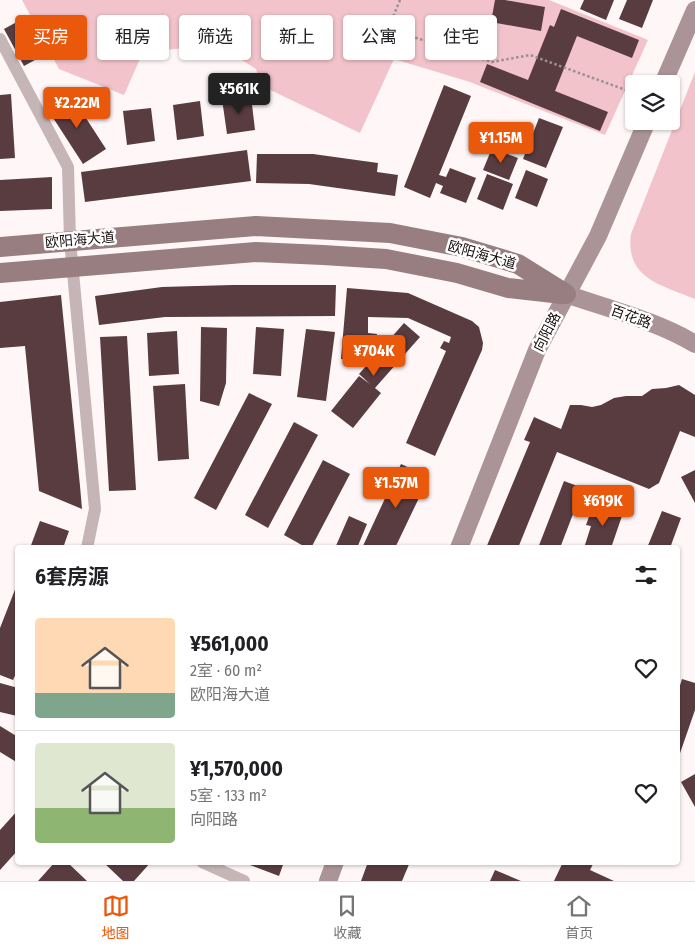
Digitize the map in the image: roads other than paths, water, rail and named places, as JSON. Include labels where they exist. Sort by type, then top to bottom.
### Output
[{"type":"main road","points":[[668,75],[695,10]]},
{"type":"main road","name":"向阳路","points":[[460,545],[537,350],[598,236],[643,130]]},
{"type":"main road","name":"欧阳海大道","points":[[0,246],[256,226],[390,233],[462,247],[518,264],[566,294]]},
{"type":"main road","name":"欧阳海大道","points":[[0,273],[256,252],[323,254],[386,259],[457,273],[508,288],[566,294]]},
{"type":"main road","name":"百花路","points":[[566,294],[658,327],[695,344]]},
{"type":"main road","points":[[328,881],[334,865]]},
{"type":"street","points":[[0,38],[68,167],[72,266],[95,509],[87,545]]},
{"type":"street","points":[[209,865],[244,881]]}]
